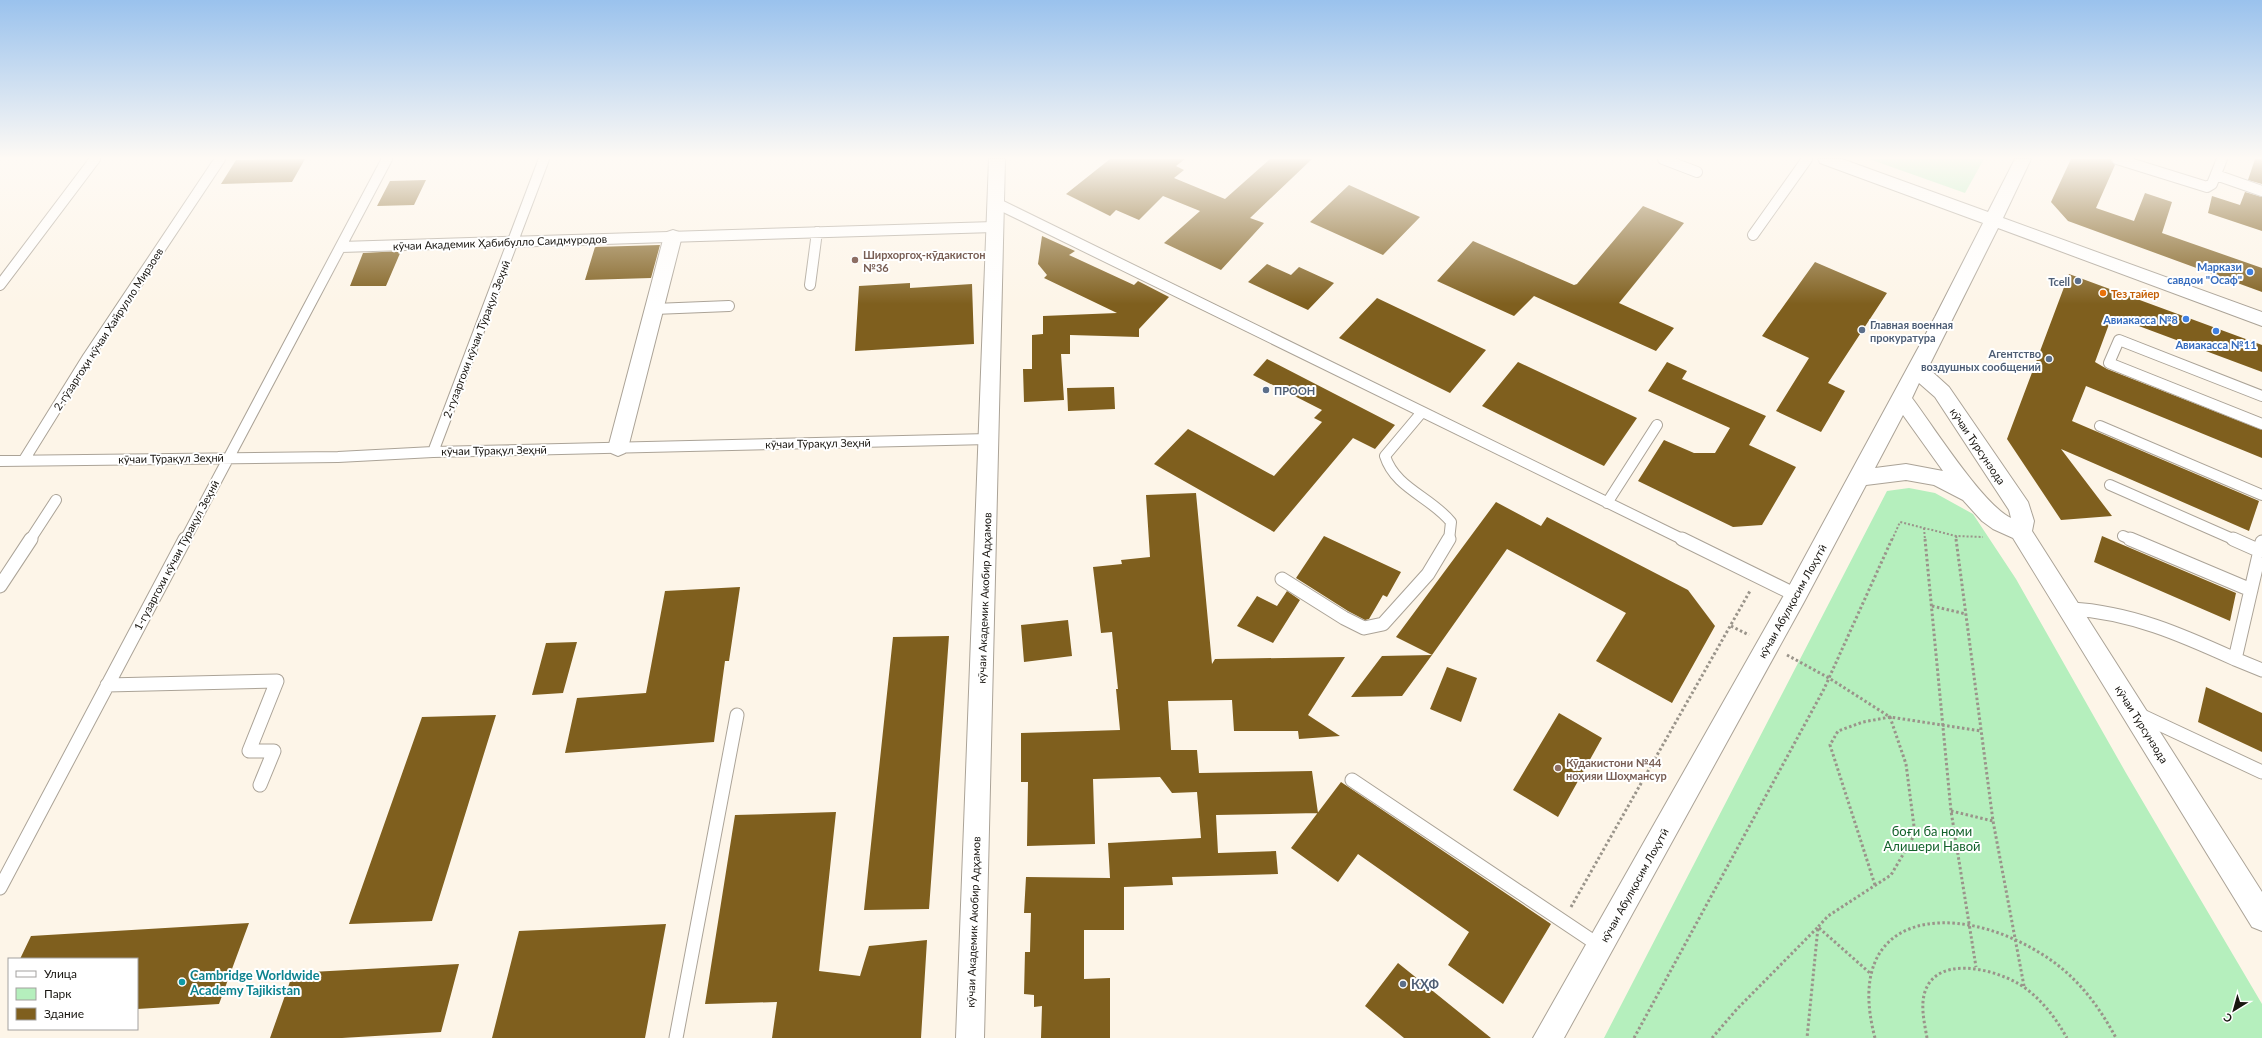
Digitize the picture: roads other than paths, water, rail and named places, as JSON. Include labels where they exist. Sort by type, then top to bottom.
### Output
[{"type":"street","name":"кӯчаи Академик Акобир Адҳамов","points":[[970,1038],[996,207]]},
{"type":"street","points":[[1958,207],[2262,319]]},
{"type":"street","name":"кӯчаи Абулқосим Лоҳутӣ","points":[[1548,1038],[1796,595],[1917,370],[1998,207]]},
{"type":"street","points":[[618,448],[673,236]]},
{"type":"street","name":"кӯчаи Турсунзода","points":[[1917,370],[1942,392],[2020,508],[2023,521],[2021,532],[2259,908]]},
{"type":"street","points":[[1901,398],[1972,495],[1990,515],[2001,523],[2021,532]]},
{"type":"street","points":[[1858,478],[1906,472],[1938,478],[1972,495]]},
{"type":"lane","points":[[0,285],[58,207]]},
{"type":"lane","name":"2-гӯзаргоҳи кӯчаи Хайрулло Мирзоев","points":[[24,460],[88,357],[188,207]]},
{"type":"lane","name":"1-гузаргохи кӯчаи Тӯрақул Зеҳнӣ","points":[[0,888],[361,207]]},
{"type":"lane","name":"2-гузаргохи кӯчаи Тӯрақул Зеҳнӣ","points":[[433,452],[526,207]]},
{"type":"lane","points":[[1005,207],[1796,595]]},
{"type":"lane","points":[[1753,235],[1773,207]]},
{"type":"lane","name":"кӯчаи Академик Ҳабибулло Саидмуродов","points":[[341,246],[994,227]]},
{"type":"lane","points":[[810,285],[817,232]]},
{"type":"lane","points":[[654,310],[729,306]]},
{"type":"lane","points":[[2262,396],[2119,340],[2109,363],[2262,424]]},
{"type":"lane","points":[[1282,579],[1344,618],[1364,628],[1383,624],[1428,574],[1449,540],[1451,522],[1439,508],[1413,492],[1387,467],[1385,456],[1422,412]]},
{"type":"lane","points":[[1607,503],[1657,425]]},
{"type":"lane","points":[[2100,426],[2262,495]]},
{"type":"lane","name":"кӯчаи Тӯрақул Зеҳнӣ","points":[[0,461],[228,457],[338,457],[433,452],[989,439]]},
{"type":"lane","points":[[2110,485],[2261,546],[2235,658]]},
{"type":"lane","points":[[0,586],[56,500]]},
{"type":"lane","points":[[2123,536],[2251,590]]},
{"type":"lane","points":[[2070,609],[2103,610],[2137,619],[2262,670]]},
{"type":"lane","points":[[107,685],[277,681],[249,751],[274,751],[260,785]]},
{"type":"lane","points":[[2134,712],[2262,772]]},
{"type":"lane","points":[[676,1038],[737,715]]},
{"type":"lane","points":[[1352,780],[1600,946]]},
{"type":"place","name":"Ширхоргоҳ-кӯдакистон №36","points":[[855,260]]},
{"type":"place","name":"Маркази савдои \"Осаф\"","points":[[2250,272]]},
{"type":"place","name":"Tcell","points":[[2078,281]]},
{"type":"place","name":"Тез тайер","points":[[2103,293]]},
{"type":"place","name":"Авиакасса №8","points":[[2186,319]]},
{"type":"place","name":"Главная военная прокуратура","points":[[1862,330]]},
{"type":"place","name":"Авиакасса №11","points":[[2216,331]]},
{"type":"place","name":"Агентство воздушных сообщений","points":[[2049,359]]},
{"type":"place","name":"ПРООН","points":[[1266,390]]},
{"type":"place","name":"Кӯдакистони №44 ноҳияи Шоҳмансур","points":[[1558,768]]},
{"type":"place","name":"Cambridge Worldwide Academy Tajikistan","points":[[182,982]]},
{"type":"place","name":"КҲФ","points":[[1403,984]]},
{"type":"park label","name":"боғи ба номи Алишери Навоӣ","points":[[1932,838]]}]
